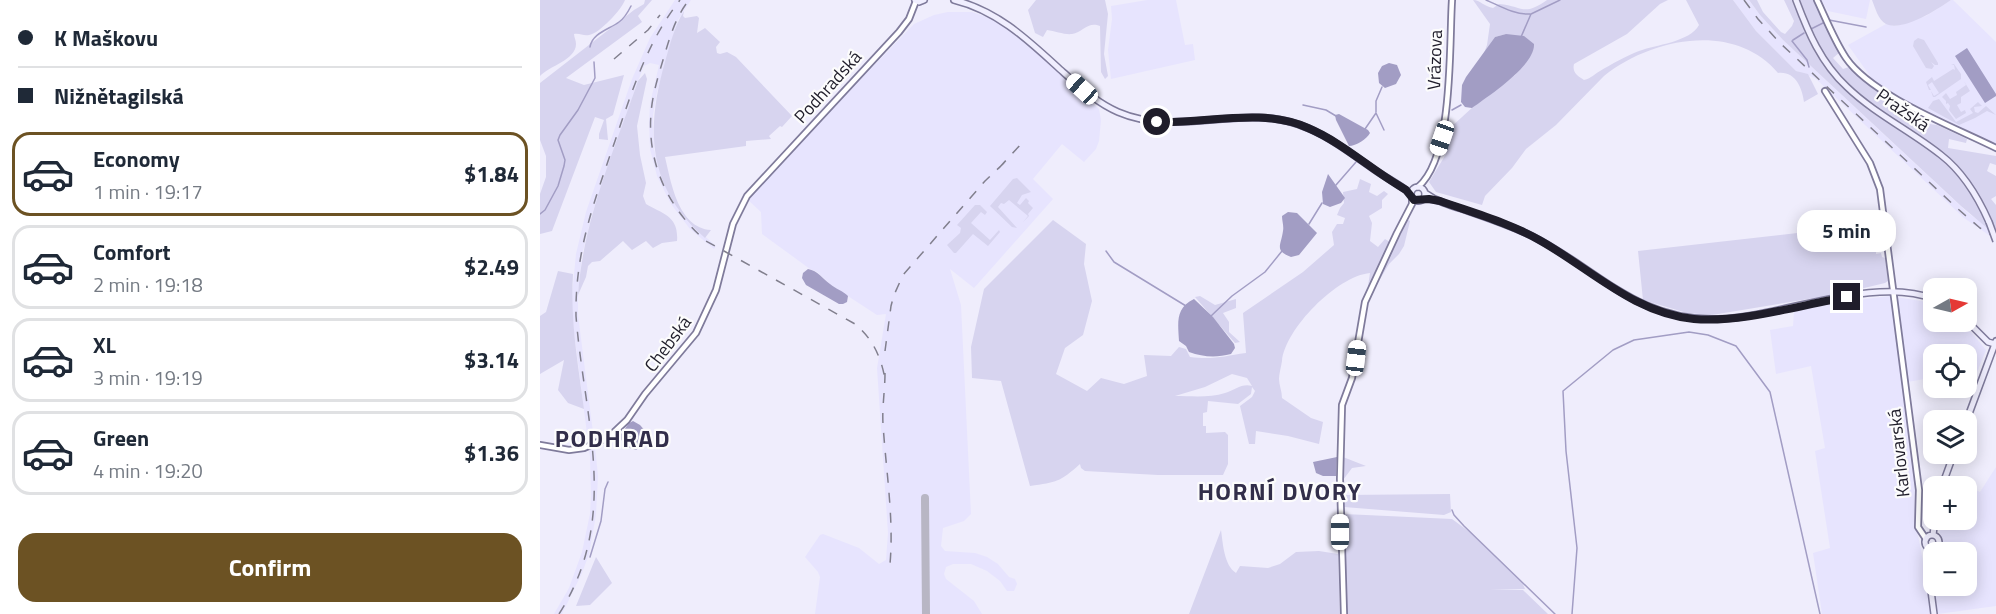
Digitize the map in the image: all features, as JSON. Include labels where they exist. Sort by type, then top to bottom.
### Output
[{"type":"main road","points":[[915,1],[924,0]]},
{"type":"main road","points":[[954,0],[977,7],[1009,25],[1082,89],[1104,105],[1130,116],[1157,122],[1257,117],[1291,122],[1325,136],[1398,185],[1415,200],[1440,201]]},
{"type":"main road","name":"Pražská","points":[[1796,0],[1815,45],[1835,74],[1846,87],[1873,109],[1929,146],[1950,163],[1983,207],[1996,241]]},
{"type":"main road","points":[[1398,185],[1420,189],[1440,201],[1532,236],[1634,300],[1658,311],[1685,318],[1732,318],[1862,294],[1894,292],[1923,296]]},
{"type":"main road","points":[[1415,200],[1420,189]]},
{"type":"main road","points":[[1415,200],[1420,189]]},
{"type":"main road","points":[[1970,410],[1996,342],[1988,342],[1977,331]]},
{"type":"main road","points":[[1927,542],[1931,530]]},
{"type":"main road","points":[[1929,537],[1937,537],[1939,542]]},
{"type":"main road","points":[[1932,596],[1934,614]]},
{"type":"street","name":"Vrázova","points":[[1420,189],[1438,150],[1444,125],[1452,0]]},
{"type":"street","points":[[1816,0],[1846,58],[1869,81],[1917,109],[1996,148]]},
{"type":"street","name":"Podhradská","points":[[754,189],[899,32],[911,15],[915,1]]},
{"type":"street","name":"Karlovarská","points":[[1825,91],[1870,163],[1881,195],[1918,490],[1918,516],[1923,530],[1929,537]]},
{"type":"street","name":"Chebská","points":[[540,445],[569,450],[585,448],[609,437],[627,420],[645,394],[696,333],[716,290],[732,224],[742,204],[754,189]]},
{"type":"street","points":[[1344,614],[1340,479],[1342,405],[1353,378],[1365,302],[1396,233],[1415,200]]},
{"type":"shaded area","points":[[540,0],[625,0],[615,15],[593,34],[574,34],[576,44],[572,54],[540,76]]},
{"type":"shaded area","points":[[645,0],[652,0],[638,16],[642,22],[566,78],[584,85],[624,75],[613,115],[606,119],[608,140],[599,139],[604,120],[595,117],[552,231],[540,234],[540,194],[546,177],[546,156],[540,140],[540,83],[644,4]]},
{"type":"shaded area","points":[[675,0],[691,0],[678,20],[657,92],[653,115],[654,149],[659,169],[671,196],[693,226],[716,246],[714,249],[690,229],[671,204],[657,176],[650,149],[649,123],[650,104],[659,65],[650,63],[644,66],[638,81],[592,214],[582,255],[578,315],[598,476],[596,515],[589,554],[582,573],[562,614],[554,614],[569,588],[582,552],[590,514],[590,457],[572,316],[576,254],[586,212],[632,79],[650,38]]},
{"type":"shaded area","points":[[1036,0],[1105,0],[1108,14],[1104,54],[1108,76],[1105,79],[1101,72],[1100,26],[1092,25],[1072,34],[1047,30],[1043,37],[1035,33],[1028,10]]},
{"type":"shaded area","points":[[1147,0],[1176,0],[1185,45],[1193,44],[1195,60],[1111,79],[1108,50],[1112,19],[1111,6]]},
{"type":"shaded area","points":[[1473,0],[1493,8],[1499,4],[1528,9],[1547,0],[1668,0],[1660,4],[1627,34],[1574,64],[1576,73],[1584,80],[1635,53],[1672,42],[1694,31],[1699,25],[1686,0],[1733,0],[1756,31],[1796,71],[1808,74],[1818,94],[1804,102],[1797,81],[1793,77],[1778,73],[1760,57],[1739,46],[1716,41],[1692,41],[1645,52],[1604,76],[1556,125],[1526,149],[1512,168],[1485,196],[1482,205],[1436,192],[1429,182],[1446,154],[1450,128],[1474,106],[1515,75],[1532,52],[1506,34],[1495,37],[1484,53],[1490,24]]},
{"type":"shaded area","points":[[1733,0],[1749,0],[1783,40],[1968,213],[1996,233],[1996,240],[1964,218],[1815,78],[1796,71],[1756,31]]},
{"type":"shaded area","points":[[1749,0],[1757,0],[1763,12],[1785,34],[1794,21],[1784,0],[1795,0],[1815,48],[1833,75],[1949,164],[1967,186],[1987,223],[1987,228],[1783,40]]},
{"type":"shaded area","points":[[1799,0],[1815,0],[1840,52],[1833,58],[1843,69],[1849,67],[1876,91],[1896,101],[1894,108],[1922,123],[1937,125],[1967,139],[1966,143],[1949,139],[1948,148],[1996,156],[1996,165],[1990,163],[1987,171],[1996,176],[1996,196],[1991,199],[1996,205],[1996,231],[1965,176],[1848,85],[1827,61],[1808,27]]},
{"type":"shaded area","points":[[1821,0],[1870,0],[1866,19],[1828,11]]},
{"type":"shaded area","points":[[1872,0],[1951,0],[1920,18],[1893,26],[1881,20]]},
{"type":"shaded area","points":[[1951,0],[1996,42],[1996,144],[1900,98],[1875,83],[1848,45],[1886,24],[1896,26],[1926,16]]},
{"type":"shaded area","points":[[684,11],[685,18],[697,16],[699,18],[697,33],[705,28],[720,42],[716,47],[717,53],[727,52],[736,57],[792,116],[769,136],[771,139],[746,141],[746,146],[665,157],[673,191],[684,213],[700,227],[711,230],[705,238],[686,219],[672,199],[662,179],[656,157],[654,135],[659,87],[673,36]]},
{"type":"shaded area","points":[[948,12],[972,12],[999,21],[1099,109],[1101,120],[1096,149],[1084,162],[1062,144],[1033,179],[1053,199],[974,288],[950,269],[961,305],[971,514],[964,521],[943,528],[941,546],[945,551],[975,553],[987,557],[998,564],[1009,577],[1015,579],[1017,584],[1014,591],[1007,591],[1000,581],[987,571],[971,564],[953,564],[946,567],[944,574],[946,579],[974,601],[982,614],[815,614],[820,577],[805,557],[820,535],[823,534],[859,548],[879,564],[886,560],[888,533],[877,368],[886,314],[877,315],[831,285],[817,272],[762,234],[761,212],[748,200],[914,24],[934,15]]},
{"type":"shaded area","points":[[1506,34],[1524,36],[1534,44],[1527,62],[1499,88],[1472,108],[1465,107],[1461,102],[1462,85],[1466,77],[1495,37]]},
{"type":"shaded area","points":[[1918,38],[1924,40],[1938,63],[1935,65],[1931,62],[1934,66],[1932,69],[1926,68],[1913,46],[1914,41]]},
{"type":"shaded area","points":[[1967,48],[1996,94],[1985,103],[1955,56]]},
{"type":"shaded area","points":[[1389,63],[1397,65],[1401,75],[1396,84],[1385,88],[1379,83],[1378,73],[1382,66]]},
{"type":"shaded area","points":[[1951,64],[1954,64],[1961,74],[1961,79],[1933,97],[1931,91],[1934,96],[1939,93],[1932,82],[1928,85],[1931,90],[1929,90],[1926,82],[1932,77],[1934,81],[1953,69],[1955,70],[1954,65]]},
{"type":"shaded area","points":[[645,73],[647,79],[637,126],[646,183],[643,196],[646,204],[673,221],[677,241],[662,243],[653,248],[646,241],[632,250],[623,241],[600,261],[592,262],[588,266],[578,295],[586,240],[601,186],[638,81]]},
{"type":"shaded area","points":[[1964,81],[1970,91],[1961,97],[1961,103],[1957,105],[1961,112],[1965,110],[1966,113],[1956,119],[1949,110],[1950,106],[1942,97],[1946,93],[1950,99],[1957,95],[1956,92],[1966,85]]},
{"type":"shaded area","points":[[1939,99],[1956,122],[1973,113],[1970,109],[1978,102],[1982,106],[1974,107],[1975,112],[1978,113],[1986,106],[1996,115],[1987,111],[1959,125],[1928,108],[1933,101]]},
{"type":"shaded area","points":[[1339,114],[1368,130],[1369,135],[1364,140],[1349,146],[1336,120],[1335,115]]},
{"type":"shaded area","points":[[1328,174],[1345,198],[1341,203],[1330,207],[1323,204],[1322,192]]},
{"type":"shaded area","points":[[1017,178],[1031,192],[1022,195],[1017,203],[1020,205],[1026,198],[1029,201],[1028,203],[1033,208],[1029,216],[1023,222],[1028,216],[1009,200],[998,207],[1017,228],[1012,227],[990,206],[1013,179]]},
{"type":"shaded area","points":[[1360,179],[1371,184],[1369,192],[1377,196],[1384,191],[1388,194],[1382,200],[1382,208],[1369,216],[1372,223],[1370,241],[1378,247],[1385,239],[1395,245],[1407,219],[1410,221],[1404,246],[1389,264],[1376,286],[1368,286],[1370,273],[1357,276],[1328,294],[1302,320],[1285,348],[1279,377],[1282,398],[1311,418],[1323,422],[1319,444],[1256,431],[1255,444],[1249,444],[1240,406],[1252,397],[1255,391],[1252,387],[1251,394],[1238,404],[1208,401],[1207,412],[1203,413],[1203,426],[1206,426],[1206,433],[1225,432],[1228,435],[1228,464],[1223,475],[1158,475],[1085,471],[1080,464],[1058,480],[1030,486],[1001,381],[972,378],[971,347],[984,289],[1053,220],[1086,244],[1084,264],[1092,301],[1083,335],[1065,348],[1056,374],[1087,391],[1101,378],[1124,384],[1147,376],[1144,355],[1171,356],[1179,347],[1186,349],[1190,357],[1198,358],[1246,353],[1243,313],[1303,272],[1334,245],[1332,232],[1337,224],[1343,224],[1345,218],[1337,215],[1344,203],[1343,192],[1357,189]],"holes":[[[1232,374],[1247,378],[1252,386],[1242,386],[1213,396],[1175,396],[1205,387]]]},
{"type":"shaded area","points":[[975,205],[980,205],[987,212],[985,215],[981,212],[971,223],[990,240],[999,230],[1000,232],[988,246],[973,234],[954,253],[947,245],[960,233],[961,228],[957,225]]},
{"type":"shaded area","points":[[1880,211],[1882,226],[1880,231],[1883,234],[1876,241],[1876,254],[1881,253],[1885,258],[1888,281],[1885,283],[1839,294],[1712,315],[1687,313],[1643,300],[1638,251],[1806,232]]},
{"type":"shaded area","points":[[1288,212],[1297,213],[1317,233],[1299,255],[1291,257],[1280,250],[1282,216]]},
{"type":"shaded area","points":[[808,269],[846,294],[847,302],[839,304],[806,285],[802,278],[803,273]]},
{"type":"shaded area","points":[[558,271],[573,274],[574,325],[584,409],[568,403],[558,390],[564,360],[540,374],[540,316],[546,312]]},
{"type":"shaded area","points":[[1200,296],[1215,305],[1236,299],[1236,308],[1223,313],[1229,322],[1229,332],[1240,342],[1235,343],[1195,297]]},
{"type":"shaded area","points":[[1890,296],[1923,301],[1923,332],[1971,332],[1986,350],[1977,372],[1977,344],[1923,344],[1923,379],[1902,383],[1917,489],[1917,531],[1923,563],[1923,596],[1928,596],[1931,614],[1822,614],[1813,553],[1830,548],[1815,451],[1825,448],[1811,366],[1776,374],[1770,330],[1793,326],[1794,311]]},
{"type":"shaded area","points":[[1194,299],[1213,317],[1234,344],[1235,348],[1231,354],[1199,355],[1189,352],[1186,346],[1179,341],[1178,322],[1181,311]]},
{"type":"shaded area","points":[[633,421],[647,433],[645,443],[636,450],[627,447],[619,437]]},
{"type":"shaded area","points":[[1337,457],[1336,476],[1323,476],[1316,473],[1313,462]]},
{"type":"shaded area","points":[[1343,457],[1366,466],[1352,468],[1343,480],[1344,495],[1450,494],[1451,512],[1444,515],[1344,507],[1342,504]]},
{"type":"shaded area","points":[[1996,467],[1996,606],[1938,614],[1936,596],[1977,596],[1977,542],[1942,542],[1939,530],[1977,530],[1977,491],[1980,492]]},
{"type":"shaded area","points":[[1344,514],[1452,519],[1471,533],[1522,582],[1525,589],[1490,589],[1523,590],[1548,614],[1345,614]]},
{"type":"shaded area","points":[[1221,530],[1227,560],[1236,573],[1240,566],[1268,568],[1280,564],[1296,552],[1319,551],[1338,554],[1340,614],[1189,614]]},
{"type":"shaded area","points":[[596,557],[612,583],[590,605],[576,606]]},
{"type":"waterway","points":[[1486,0],[1513,12],[1530,14]]},
{"type":"waterway","points":[[1521,37],[1531,14],[1560,0]]},
{"type":"waterway","points":[[590,47],[594,38],[621,20],[631,6]]},
{"type":"waterway","points":[[1829,20],[1866,27]]},
{"type":"waterway","points":[[1811,29],[1825,22]]},
{"type":"waterway","points":[[1793,40],[1804,33]]},
{"type":"waterway","points":[[1792,41],[1807,60],[1809,67]]},
{"type":"waterway","points":[[540,214],[545,210],[558,186],[564,166],[565,160],[558,140],[578,110],[595,78],[594,62]]},
{"type":"waterway","points":[[1376,112],[1376,101],[1382,87]]},
{"type":"waterway","points":[[1303,105],[1326,110],[1336,116]]},
{"type":"waterway","points":[[1452,110],[1461,105]]},
{"type":"waterway","points":[[1365,129],[1376,113],[1384,130]]},
{"type":"waterway","points":[[1336,185],[1356,162]]},
{"type":"waterway","points":[[1417,204],[1427,202],[1438,204]]},
{"type":"waterway","points":[[1309,224],[1322,203]]},
{"type":"waterway","points":[[1106,251],[1114,262],[1186,306]]},
{"type":"waterway","points":[[1211,316],[1232,296],[1265,272],[1282,251]]},
{"type":"waterway","points":[[1572,614],[1577,548],[1566,451],[1563,391],[1613,350],[1634,340],[1689,332],[1708,335],[1736,346],[1770,392],[1820,614]]},
{"type":"waterway","points":[[590,557],[601,521],[608,482]]},
{"type":"waterway","points":[[1452,510],[1464,526],[1555,614]]},
{"type":"taxiway","points":[[925,498],[926,614]]},
{"type":"railway","points":[[559,614],[578,578],[589,541],[594,505],[594,468],[576,316],[582,248],[600,185],[634,85],[658,33],[680,0]]},
{"type":"railway","points":[[1744,0],[1780,43],[1958,209],[1996,238]]},
{"type":"railway","points":[[686,4],[667,45],[651,114],[651,132],[657,168],[671,200],[681,215],[706,241],[855,324],[867,336],[875,349],[885,379]]},
{"type":"railway","points":[[614,59],[648,30],[660,15]]},
{"type":"railway","points":[[999,168],[1021,144]]},
{"type":"railway","points":[[885,351],[891,306],[903,275],[985,181],[1004,163]]},
{"type":"railway","points":[[885,373],[883,418],[890,512],[890,564]]},
{"type":"district","name":"PODHRAD","points":[[613,439]]},
{"type":"district","name":"HORNÍ DVORY","points":[[1280,492]]},
{"type":"route","points":[[1157,122],[1257,117],[1284,120],[1308,127],[1334,141],[1406,190],[1412,199],[1440,201],[1524,232],[1547,244],[1626,296],[1668,314],[1695,319],[1732,318],[1847,297]]}]
